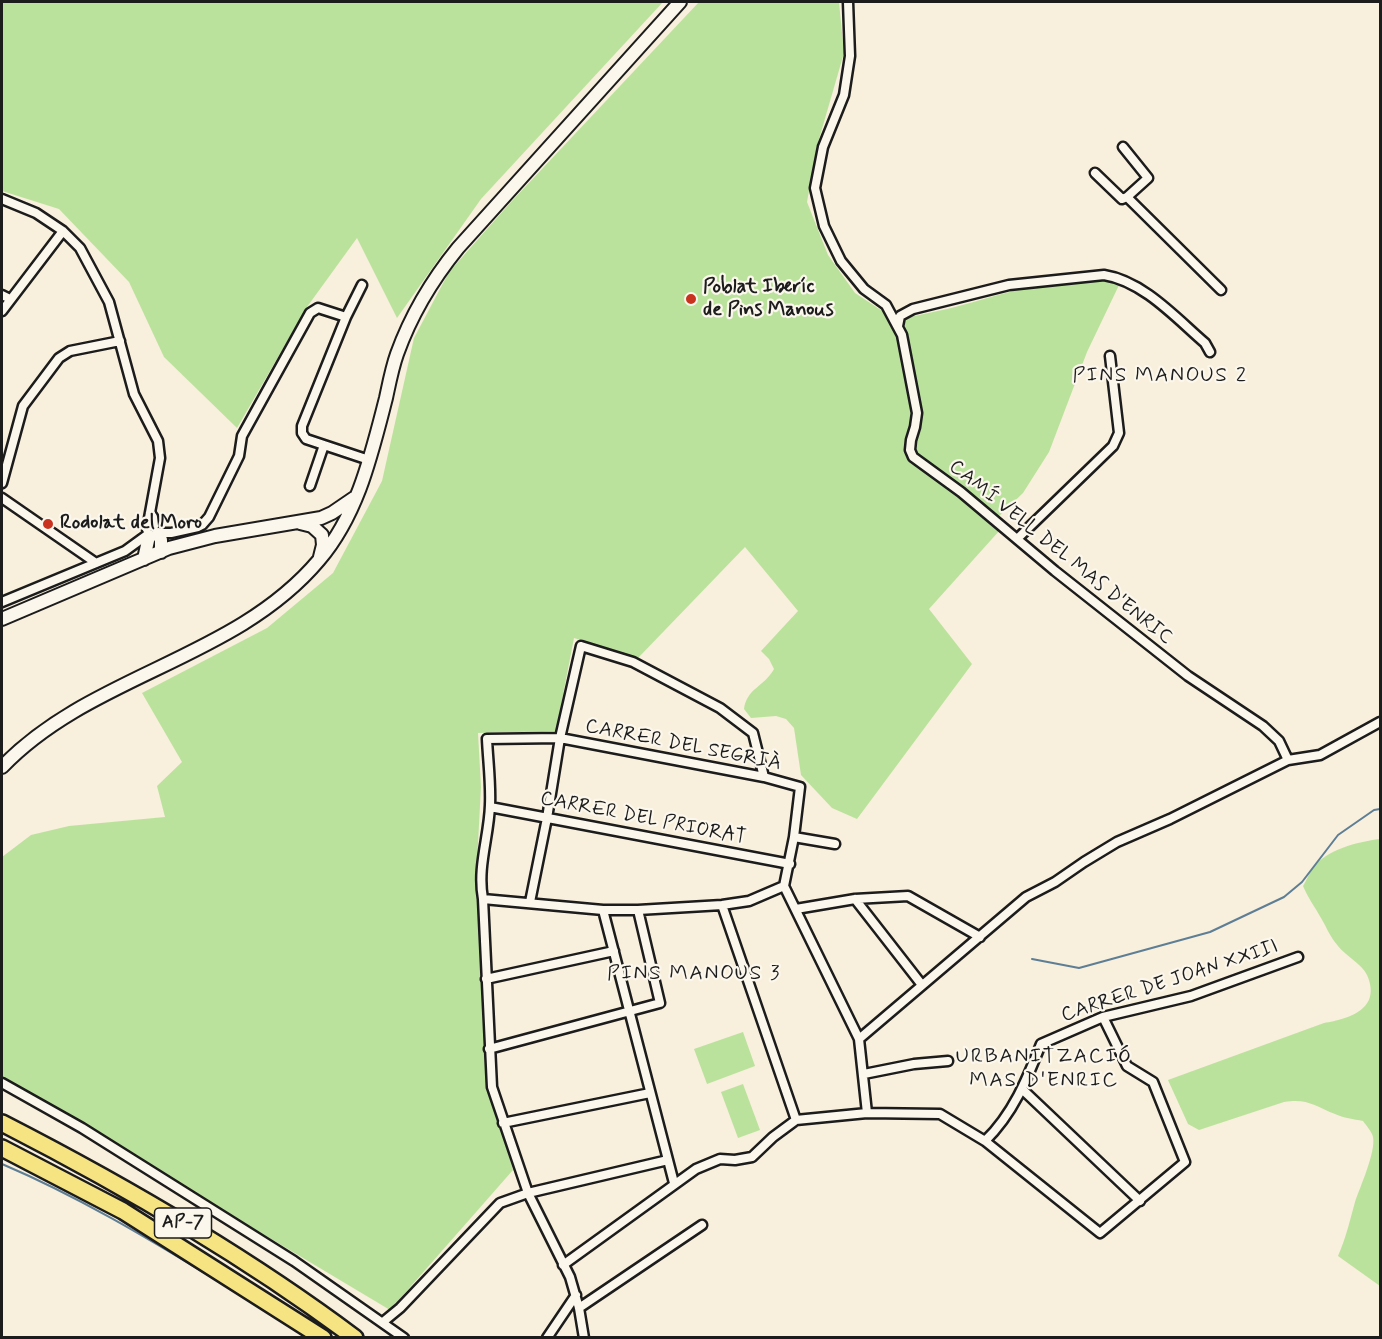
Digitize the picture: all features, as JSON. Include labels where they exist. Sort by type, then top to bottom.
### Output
[{"type":"highway","name":"AP-7","points":[[2,1123],[135,1193],[277,1281],[355,1338]]},
{"type":"highway","name":"AP-7","points":[[2,1148],[123,1211],[323,1338]]},
{"type":"main road","points":[[2,767],[30,740],[76,710],[245,624],[289,592],[319,561],[338,533],[357,495],[369,460],[396,355],[414,312],[432,282],[458,248],[680,2]]},
{"type":"main road","points":[[2,619],[144,559],[153,537],[183,544],[215,536],[300,523],[323,517],[341,508],[357,495]]},
{"type":"main road","points":[[323,517],[334,520],[338,533]]},
{"type":"main road","points":[[319,561],[323,545],[316,526],[323,517]]},
{"type":"main road","points":[[300,523],[312,526],[328,536],[338,533]]},
{"type":"street","name":"CAMÍ VELL DEL MAS D'ENRIC","points":[[848,2],[850,56],[844,95],[824,147],[815,188],[824,226],[841,261],[864,289],[886,305],[898,326],[907,356],[917,413],[910,450],[913,457],[961,492],[1188,676],[1263,726],[1279,741],[1288,760]]},
{"type":"street","points":[[1095,173],[1117,196],[1122,199],[1127,197],[1148,177],[1123,147]]},
{"type":"street","points":[[1127,197],[1221,290]]},
{"type":"street","points":[[2,199],[36,213],[63,231],[80,248],[109,302],[134,394],[158,441],[160,458],[150,513],[153,537]]},
{"type":"street","points":[[2,311],[63,231]]},
{"type":"street","points":[[898,326],[900,316],[913,309],[1009,285],[1104,275],[1118,277],[1155,300],[1205,343],[1210,351]]},
{"type":"street","points":[[362,285],[346,317],[302,433],[306,439],[369,460]]},
{"type":"street","points":[[2,295],[10,299]]},
{"type":"street","points":[[2,602],[153,537],[198,528],[209,517],[239,456],[242,436],[310,313],[318,308],[346,317]]},
{"type":"street","points":[[2,483],[24,406],[59,358],[70,351],[120,341]]},
{"type":"street","points":[[1017,539],[1113,446],[1119,433],[1110,356]]},
{"type":"street","points":[[310,486],[324,445]]},
{"type":"street","points":[[2,498],[96,563]]},
{"type":"street","points":[[530,902],[560,738],[581,646],[633,662],[720,708],[753,733],[764,777]]},
{"type":"street","points":[[860,1040],[1026,897],[1055,882],[1117,842],[1170,819],[1288,760],[1320,755],[1380,722]]},
{"type":"street","name":"CARRER DEL SEGRIÀ","points":[[490,807],[487,739],[560,738],[764,777],[800,787],[794,837]]},
{"type":"street","points":[[490,807],[480,885],[483,899],[492,1087],[528,1193],[570,1277],[579,1308],[584,1338]]},
{"type":"street","name":"CARRER DEL PRIORAT","points":[[490,807],[790,864]]},
{"type":"street","points":[[835,844],[794,837],[784,886],[860,1040],[867,1113]]},
{"type":"street","points":[[483,899],[603,910],[638,910],[749,902],[784,886]]},
{"type":"street","points":[[796,909],[855,899],[908,896],[980,937]]},
{"type":"street","points":[[855,899],[922,985]]},
{"type":"street","points":[[722,905],[796,1120]]},
{"type":"street","points":[[603,910],[674,1183]]},
{"type":"street","points":[[489,1049],[660,1003],[638,910]]},
{"type":"street","points":[[486,979],[614,951]]},
{"type":"street","name":"CARRER DE JOAN XXIII","points":[[985,1141],[995,1131],[1023,1090],[1041,1044],[1103,1017],[1191,996],[1298,957]]},
{"type":"street","points":[[563,1265],[696,1168],[720,1159],[735,1160],[752,1157],[796,1120],[867,1113],[940,1113],[985,1141],[1100,1233],[1185,1162],[1153,1082],[1127,1066],[1103,1017]]},
{"type":"street","points":[[864,1074],[914,1064],[948,1061]]},
{"type":"street","points":[[2,1083],[82,1128],[274,1248],[404,1338]]},
{"type":"street","points":[[1023,1090],[1140,1201]]},
{"type":"street","points":[[503,1123],[650,1093]]},
{"type":"street","points":[[383,1322],[400,1308],[500,1203],[528,1193],[668,1160]]},
{"type":"street","points":[[579,1308],[702,1225]]},
{"type":"street","points":[[547,1338],[576,1295]]},
{"type":"green space","points":[[2,2],[663,2],[481,199],[397,318],[357,238],[307,307],[237,428],[164,357],[129,282],[59,209],[2,191]]},
{"type":"green space","points":[[699,2],[839,2],[844,53],[817,146],[807,202],[828,255],[855,293],[896,320],[1055,282],[1099,280],[1120,283],[1087,352],[1049,452],[1023,493],[992,523],[1000,530],[929,609],[972,664],[857,819],[832,808],[801,775],[794,728],[786,719],[776,716],[751,718],[744,709],[752,692],[766,680],[774,669],[769,659],[761,651],[798,611],[745,547],[638,658],[574,638],[556,731],[478,733],[481,787],[477,862],[486,1076],[513,1170],[390,1310],[2,1078],[2,857],[31,835],[69,826],[165,817],[157,786],[182,762],[142,693],[267,628],[333,573],[382,481],[414,338],[449,272],[510,203]]},
{"type":"green space","points":[[1380,839],[1380,1286],[1338,1256],[1372,1151],[1373,1137],[1363,1121],[1341,1116],[1311,1104],[1292,1101],[1199,1130],[1188,1124],[1168,1080],[1324,1023],[1343,1019],[1353,1015],[1367,1004],[1370,987],[1367,975],[1335,943],[1303,886],[1312,869],[1326,856],[1352,845]]},
{"type":"green space","points":[[743,1032],[755,1066],[707,1084],[694,1049]]},
{"type":"green space","points":[[743,1084],[760,1130],[738,1138],[721,1092]]},
{"type":"waterway","points":[[1032,959],[1079,968],[1210,932],[1284,897],[1302,882],[1338,835],[1374,810],[1380,809]]},
{"type":"waterway","points":[[2,1164],[111,1218],[216,1280]]},
{"type":"place","name":"Poblat Iberíc de Pins Manous","points":[[691,299]]},
{"type":"place","name":"Rodolat del Moro","points":[[48,524]]},
{"type":"district","name":"PINS MANOUS 2","points":[[1160,377]]},
{"type":"district","name":"PINS MANOUS 3","points":[[694,975]]},
{"type":"district","name":"URBANITZACIÓ MAS D'ENRIC","points":[[1044,1070]]}]
